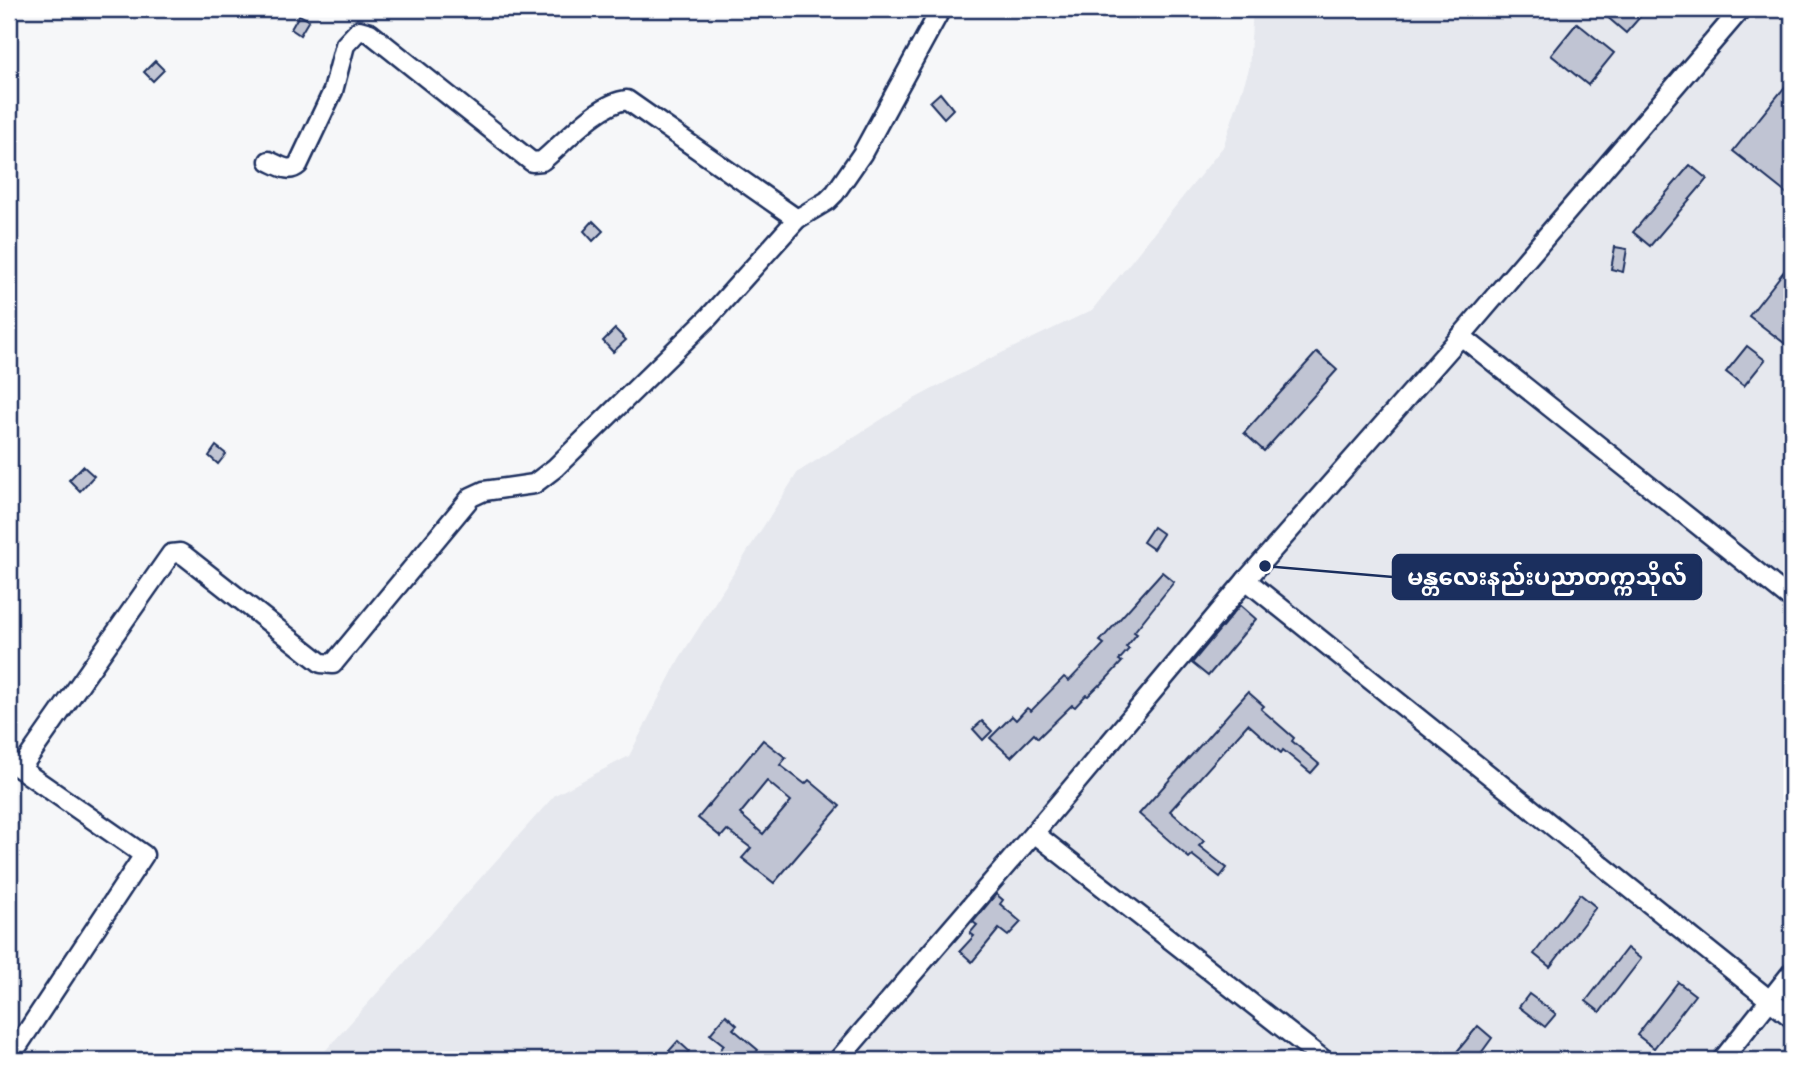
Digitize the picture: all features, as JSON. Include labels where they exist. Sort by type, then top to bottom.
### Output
[{"type":"street","points":[[9,1059],[144,855],[15,764],[171,554],[180,553],[185,556],[321,663],[333,664],[471,497],[484,491],[534,484],[555,468],[709,317],[797,219],[835,193],[862,153],[941,9]]},
{"type":"street","points":[[838,1060],[1034,833],[1246,580],[1461,336],[1741,9]]},
{"type":"street","points":[[270,161],[288,170],[298,165],[333,91],[345,45],[359,30],[370,33],[532,162],[542,161],[600,111],[618,101],[628,100],[797,219]]},
{"type":"street","points":[[1461,336],[1792,600]]},
{"type":"street","points":[[1246,580],[1792,1018]]},
{"type":"street","points":[[1034,833],[1324,1060]]},
{"type":"street","points":[[1722,1060],[1792,972]]},
{"type":"shaded area","points":[[1253,9],[1792,9],[1792,1060],[317,1060],[555,795],[629,756],[679,659],[798,472],[914,399],[989,359],[1092,310],[1223,147],[1249,69]]},
{"type":"building","points":[[1598,9],[1647,9],[1626,33]]},
{"type":"building","points":[[299,15],[309,20],[300,35],[291,29]]},
{"type":"building","points":[[1577,23],[1614,53],[1588,85],[1551,55]]},
{"type":"building","points":[[155,61],[164,70],[153,81],[144,72]]},
{"type":"building","points":[[1792,78],[1792,198],[1733,151]]},
{"type":"building","points":[[940,93],[953,109],[944,118],[930,102]]},
{"type":"building","points":[[1690,165],[1707,179],[1650,246],[1633,232]]},
{"type":"building","points":[[593,221],[603,231],[593,241],[584,231]]},
{"type":"building","points":[[1615,247],[1627,249],[1623,272],[1611,269]]},
{"type":"building","points":[[1792,261],[1792,349],[1749,316]]},
{"type":"building","points":[[615,329],[626,340],[613,352],[603,341]]},
{"type":"building","points":[[1747,346],[1765,360],[1744,386],[1726,372]]},
{"type":"building","points":[[1317,352],[1337,370],[1264,451],[1244,433]]},
{"type":"building","points":[[216,446],[226,454],[218,464],[209,456]]},
{"type":"building","points":[[83,466],[94,476],[80,491],[69,480]]},
{"type":"building","points":[[1153,527],[1163,534],[1153,549],[1143,542]]},
{"type":"building","points":[[1162,572],[1174,582],[1134,632],[1137,634],[1126,647],[1129,649],[1119,660],[1122,662],[1100,686],[1086,695],[1075,707],[1072,705],[1038,738],[1034,734],[1011,757],[990,738],[1012,716],[1016,720],[1027,708],[1031,711],[1064,677],[1069,681],[1104,644],[1100,641]]},
{"type":"building","points":[[1240,605],[1256,619],[1208,676],[1192,663]]},
{"type":"building","points":[[1248,692],[1264,706],[1261,709],[1294,738],[1292,741],[1319,764],[1311,773],[1283,750],[1281,753],[1248,724],[1170,811],[1204,841],[1199,846],[1227,868],[1220,877],[1192,855],[1189,858],[1139,814]]},
{"type":"building","points":[[982,721],[992,731],[983,740],[973,729]]},
{"type":"building","points":[[763,740],[786,758],[780,765],[805,784],[809,780],[840,806],[774,883],[742,858],[751,848],[727,830],[721,837],[698,818]],"holes":[[[767,781],[791,801],[763,834],[740,814]]]},
{"type":"building","points":[[996,894],[1003,900],[1000,904],[1021,922],[1008,936],[999,929],[972,962],[960,951],[974,936],[970,933],[977,925],[973,922]]},
{"type":"building","points":[[1580,894],[1596,907],[1550,967],[1534,954]]},
{"type":"building","points":[[1627,948],[1641,959],[1600,1012],[1586,1001]]},
{"type":"building","points":[[1678,982],[1695,995],[1654,1048],[1637,1035]]},
{"type":"building","points":[[1529,994],[1556,1014],[1545,1027],[1519,1007]]},
{"type":"building","points":[[726,1015],[737,1025],[733,1029],[758,1050],[750,1060],[713,1060],[724,1045],[710,1034]]},
{"type":"building","points":[[1478,1026],[1492,1038],[1476,1060],[1450,1060]]},
{"type":"building","points":[[678,1041],[689,1051],[681,1060],[669,1051]]},
{"type":"place","name":"မန္တလေးနည်းပညာတက္ကသိုလ်","points":[[1265,566]]}]
